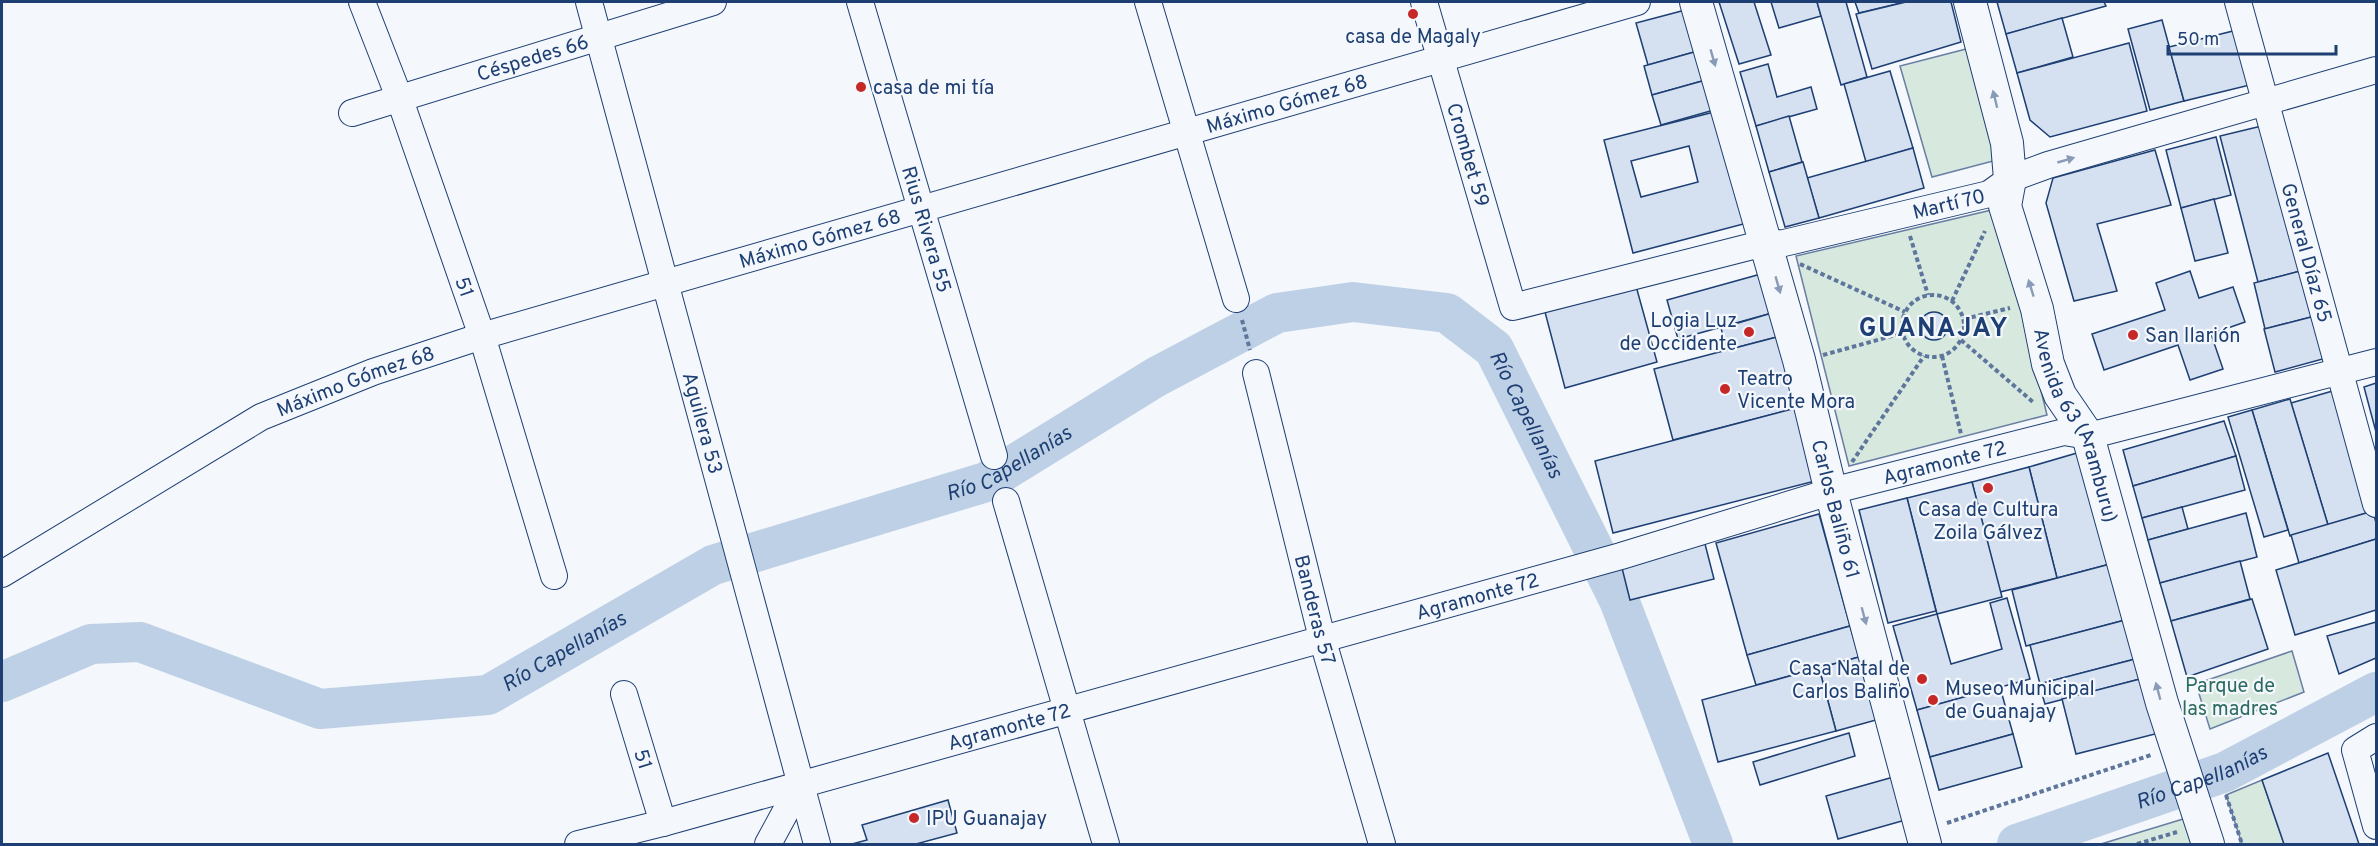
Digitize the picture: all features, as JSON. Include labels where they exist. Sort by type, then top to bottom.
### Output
[{"type":"main road","name":"Carlos Baliño 61","points":[[1696,2],[1799,360],[1841,482],[1923,838]]},
{"type":"main road","name":"Avenida 63 (Aramburu)","points":[[1970,2],[2007,143],[2010,179],[2005,206],[2037,309],[2048,364],[2050,401],[2076,434],[2176,747],[2198,829]]},
{"type":"street","name":"51","points":[[363,2],[399,97],[482,336],[554,576]]},
{"type":"street","name":"Aguilera 53","points":[[589,2],[818,844]]},
{"type":"street","name":"Céspedes 66","points":[[352,114],[399,97],[713,2]]},
{"type":"street","name":"Rius Rivera 55","points":[[860,2],[994,456]]},
{"type":"street","points":[[1148,2],[1236,299]]},
{"type":"street","name":"Crombet 59","points":[[1424,2],[1512,307]]},
{"type":"street","name":"Máximo Gómez 68","points":[[2,574],[261,417],[373,372],[482,336],[666,282],[1637,2]]},
{"type":"street","name":"General Díaz 65","points":[[2238,2],[2376,504]]},
{"type":"street","name":"Martí 70","points":[[1512,307],[1764,244],[1784,243],[1989,194],[2010,179],[2048,165],[2376,70]]},
{"type":"street","name":"Agramonte 72","points":[[578,844],[663,823],[1621,556],[1841,482],[2076,434],[2376,362]]},
{"type":"street","name":"Banderas 57","points":[[1256,373],[1322,638],[1382,844]]},
{"type":"street","points":[[1006,501],[1107,844]]},
{"type":"street","name":"51","points":[[624,694],[663,823]]},
{"type":"street","points":[[2376,737],[2355,750],[2376,826]]},
{"type":"street","points":[[768,844],[801,783]]},
{"type":"path","points":[[1909,230],[1928,295]]},
{"type":"path","points":[[1952,301],[1986,230]]},
{"type":"path","points":[[1798,263],[1905,312]]},
{"type":"path","points":[[1928,295],[1945,297],[1952,301],[1964,319],[1961,340],[1956,347],[1942,356],[1924,356],[1914,351],[1903,333],[1905,312],[1911,304],[1928,295]]},
{"type":"path","points":[[1236,299],[1256,373]]},
{"type":"path","points":[[1964,319],[2020,306]]},
{"type":"path","points":[[1816,357],[1903,333]]},
{"type":"path","points":[[1961,340],[2050,401]]},
{"type":"path","points":[[1841,482],[1924,356]]},
{"type":"path","points":[[1942,356],[1967,456]]},
{"type":"path","points":[[1923,838],[2176,747]]},
{"type":"path","points":[[2226,795],[2242,844]]},
{"type":"path","points":[[2138,844],[2198,829]]},
{"type":"green space","points":[[1974,47],[1997,160],[1932,177],[1900,66]]},
{"type":"green space","points":[[1996,209],[2047,415],[1849,466],[1796,256]]},
{"type":"green space","name":"Parque de las madres","points":[[2292,651],[2304,692],[2210,729],[2196,684]]},
{"type":"green space","points":[[2262,780],[2284,844],[2242,844],[2226,795]]},
{"type":"green space","points":[[2193,816],[2202,844],[2101,844]]},
{"type":"building","points":[[1719,2],[1754,2],[1771,55],[1739,64]]},
{"type":"building","points":[[1771,2],[1817,2],[1821,16],[1779,28]]},
{"type":"building","points":[[1817,2],[1846,2],[1867,77],[1841,85]]},
{"type":"building","points":[[1855,2],[1905,2],[1859,13]]},
{"type":"building","points":[[1906,2],[1951,2],[1961,42],[1872,69],[1856,14]]},
{"type":"building","points":[[1997,2],[2104,2],[2106,6],[2006,34]]},
{"type":"building","points":[[1693,8],[1705,49],[1648,65],[1636,23]]},
{"type":"building","points":[[2062,18],[2073,57],[2017,73],[2006,34]]},
{"type":"building","points":[[2162,20],[2184,101],[2150,110],[2128,29]]},
{"type":"building","points":[[2241,29],[2258,83],[2184,101],[2169,47]]},
{"type":"building","points":[[2129,43],[2147,111],[2050,137],[2030,120],[2017,73]]},
{"type":"building","points":[[1705,49],[1713,78],[1652,95],[1644,66]]},
{"type":"building","points":[[1768,64],[1777,97],[1811,87],[1817,109],[1756,126],[1740,72]]},
{"type":"building","points":[[1890,71],[1913,148],[1866,162],[1844,84]]},
{"type":"building","points":[[1713,78],[1721,108],[1661,125],[1652,95]]},
{"type":"building","points":[[1722,110],[1751,222],[1633,253],[1604,140]],"holes":[[[1689,146],[1698,182],[1641,197],[1631,161]]]},
{"type":"building","points":[[1789,116],[1802,162],[1769,172],[1756,126]]},
{"type":"building","points":[[2270,124],[2308,269],[2258,282],[2220,136]]},
{"type":"building","points":[[2216,137],[2231,195],[2181,208],[2166,150]]},
{"type":"building","points":[[1913,148],[1924,188],[1819,218],[1807,178]]},
{"type":"building","points":[[2155,150],[2171,205],[2097,224],[2117,291],[2074,301],[2046,203],[2053,178]]},
{"type":"building","points":[[1803,162],[1819,218],[1785,227],[1769,172]]},
{"type":"building","points":[[2214,199],[2228,253],[2195,261],[2181,208]]},
{"type":"building","points":[[2308,269],[2319,315],[2265,329],[2254,283]]},
{"type":"building","points":[[2190,271],[2199,298],[2233,287],[2245,322],[2211,334],[2223,369],[2190,380],[2178,345],[2104,370],[2092,334],[2165,310],[2156,283]]},
{"type":"building","points":[[1761,274],[1772,313],[1678,339],[1667,300]]},
{"type":"building","points":[[1636,286],[1657,362],[1565,388],[1545,312]]},
{"type":"building","points":[[1934,312],[1944,316],[1948,326],[1944,336],[1934,340],[1924,336],[1920,326],[1924,316]]},
{"type":"building","name":"Logia Luz de Occidente","points":[[1772,313],[1777,337],[1727,350],[1721,328]]},
{"type":"building","points":[[2319,315],[2330,357],[2275,372],[2264,329]]},
{"type":"building","name":"Teatro Vicente Mora","points":[[1777,337],[1796,408],[1673,440],[1654,369]]},
{"type":"building","points":[[2376,383],[2376,432],[2364,387]]},
{"type":"building","points":[[2336,390],[2373,511],[2328,525],[2291,403]]},
{"type":"building","points":[[2290,399],[2328,525],[2290,536],[2252,410]]},
{"type":"building","points":[[1796,408],[1815,481],[1613,533],[1595,461]]},
{"type":"building","points":[[2252,410],[2288,530],[2264,537],[2228,417]]},
{"type":"building","points":[[2224,421],[2236,456],[2133,486],[2123,450]]},
{"type":"building","points":[[2077,453],[2114,563],[2057,578],[2029,467]]},
{"type":"building","points":[[2236,456],[2245,490],[2142,518],[2133,486]]},
{"type":"building","points":[[2029,467],[2057,578],[2000,592],[1972,482]]},
{"type":"building","points":[[1972,482],[2002,597],[1937,614],[1907,498]]},
{"type":"building","points":[[1907,498],[1936,611],[1888,623],[1859,510]]},
{"type":"building","points":[[2182,507],[2188,529],[2148,540],[2142,518]]},
{"type":"building","points":[[2373,511],[2376,539],[2299,563],[2291,535]]},
{"type":"building","points":[[2246,513],[2257,557],[2160,583],[2148,540]]},
{"type":"building","points":[[1819,514],[1850,626],[1747,655],[1716,543]]},
{"type":"building","points":[[2376,539],[2376,610],[2295,635],[2276,570]]},
{"type":"building","points":[[1705,544],[1714,579],[1630,600],[1621,564]]},
{"type":"building","points":[[2240,561],[2250,599],[2171,621],[2160,583]]},
{"type":"building","points":[[2114,563],[2129,619],[2026,646],[2012,590]]},
{"type":"building","points":[[2007,598],[2030,679],[1917,710],[1893,626],[1937,614],[1951,664],[2002,649],[1990,603]]},
{"type":"building","points":[[2252,599],[2268,649],[2187,677],[2171,621]]},
{"type":"building","points":[[2129,619],[2139,658],[2040,684],[2030,645]]},
{"type":"building","points":[[2376,622],[2376,658],[2339,674],[2327,636]]},
{"type":"building","points":[[1850,626],[1859,657],[1756,685],[1747,655]]},
{"type":"building","points":[[1859,657],[1876,720],[1836,731],[1819,668]]},
{"type":"building","points":[[2139,658],[2144,678],[2045,704],[2039,684]]},
{"type":"building","points":[[1819,668],[1836,731],[1718,762],[1702,700]]},
{"type":"building","points":[[2144,678],[2159,733],[2076,754],[2062,699]]},
{"type":"building","points":[[2000,687],[2013,734],[1930,757],[1917,710]]},
{"type":"building","points":[[1849,733],[1855,756],[1760,785],[1753,762]]},
{"type":"building","points":[[2013,734],[2022,767],[1939,790],[1930,757]]},
{"type":"building","points":[[2328,753],[2359,844],[2284,844],[2262,780]]},
{"type":"building","points":[[1897,776],[1909,819],[1838,839],[1826,796]]},
{"type":"building","points":[[948,800],[957,833],[916,844],[852,844],[867,840],[862,825]]},
{"type":"waterway","name":"Río Capellanías","points":[[2,682],[91,644],[140,642],[320,709],[488,695],[713,565],[986,482],[1156,377],[1277,313],[1353,302],[1447,313],[1494,349],[1619,600],[1713,844]]},
{"type":"waterway","name":"Río Capellanías","points":[[2017,844],[2225,772],[2376,692]]},
{"type":"place","name":"casa de Magaly","points":[[1413,14]]},
{"type":"place","name":"casa de mi tía","points":[[861,87]]},
{"type":"place","name":"Logia Luz de Occidente","points":[[1749,332]]},
{"type":"place","name":"San Ilarión","points":[[2133,335]]},
{"type":"place","name":"Teatro Vicente Mora","points":[[1725,389]]},
{"type":"place","name":"Casa de Cultura Zoila Gálvez","points":[[1988,488]]},
{"type":"place","name":"Casa Natal de Carlos Baliño","points":[[1922,679]]},
{"type":"place","name":"Museo Municipal de Guanajay","points":[[1933,700]]},
{"type":"place","name":"IPU Guanajay","points":[[914,818]]},
{"type":"district","name":"GUANAJAY","points":[[1934,327]]}]
